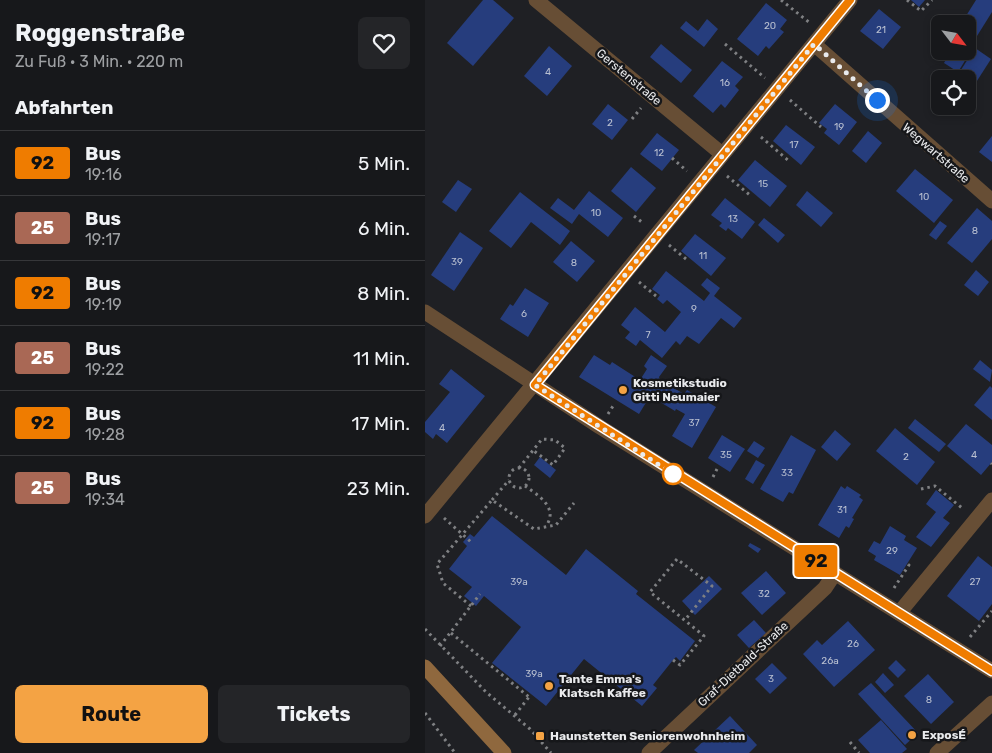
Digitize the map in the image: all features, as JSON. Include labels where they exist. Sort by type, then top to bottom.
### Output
[{"type":"main road","points":[[425,667],[504,753]]},
{"type":"street","name":"Gerstenstraße","points":[[536,0],[717,159]]},
{"type":"street","points":[[429,512],[535,385],[717,159],[850,0]]},
{"type":"street","name":"Wegwartstraße","points":[[818,39],[992,201]]},
{"type":"street","points":[[425,312],[535,385],[992,671]]},
{"type":"street","points":[[899,613],[992,500]]},
{"type":"street","name":"Graf-Dietbald-Straße","points":[[649,753],[825,588],[835,573]]},
{"type":"street","points":[[937,753],[992,703]]},
{"type":"path","points":[[781,0],[818,39]]},
{"type":"path","points":[[907,0],[921,11],[932,0]]},
{"type":"path","points":[[725,44],[821,127]]},
{"type":"path","points":[[746,125],[789,161]]},
{"type":"path","points":[[717,159],[751,196]]},
{"type":"path","points":[[471,606],[443,583],[437,564],[510,479],[511,473],[519,468],[542,439],[555,440],[565,448],[553,465],[534,451]]},
{"type":"path","points":[[519,468],[525,470],[529,475],[529,480],[525,486]]},
{"type":"path","points":[[510,479],[516,487],[525,486],[547,503],[550,521],[545,527]]},
{"type":"path","points":[[921,489],[935,486],[976,520]]},
{"type":"path","points":[[492,500],[534,529],[556,525],[574,503]]},
{"type":"path","points":[[429,512],[471,542]]},
{"type":"path","points":[[673,660],[679,665],[704,636],[649,592],[677,559],[712,586],[685,620]]},
{"type":"path","points":[[884,604],[909,565],[907,564]]},
{"type":"path","points":[[440,646],[481,594]]},
{"type":"path","points":[[959,650],[992,610]]},
{"type":"path","points":[[426,631],[486,692],[515,714],[551,753]]},
{"type":"path","points":[[451,633],[530,696],[515,714]]},
{"type":"path","points":[[425,713],[455,753]]},
{"type":"path","points":[[850,742],[859,753]]},
{"type":"building","points":[[483,0],[493,0],[514,18],[473,66],[447,43]]},
{"type":"building","points":[[911,0],[925,0],[919,7]]},
{"type":"building","points":[[976,0],[992,0],[992,12],[976,38],[976,15],[967,15]]},
{"type":"building","points":[[766,3],[787,20],[780,29],[784,32],[769,49],[766,46],[758,56],[737,39]]},
{"type":"building","points":[[879,9],[901,27],[883,49],[860,31]]},
{"type":"building","points":[[707,19],[718,29],[704,47],[680,28],[686,21],[698,31]]},
{"type":"building","points":[[661,44],[692,70],[681,83],[650,57]]},
{"type":"building","points":[[549,46],[572,66],[547,96],[524,76]]},
{"type":"building","points":[[976,49],[991,59],[976,82],[976,70],[961,70],[967,60],[976,60]]},
{"type":"building","points":[[946,60],[965,60],[959,70],[955,70],[944,63]]},
{"type":"building","points":[[722,61],[743,77],[735,86],[739,90],[725,108],[721,104],[713,113],[693,96]]},
{"type":"building","points":[[608,104],[628,120],[612,140],[592,124]]},
{"type":"building","points":[[835,104],[857,122],[839,145],[824,133],[827,129],[819,123]]},
{"type":"building","points":[[786,125],[815,147],[801,165],[773,141]]},
{"type":"building","points":[[868,131],[882,143],[866,163],[852,151]]},
{"type":"building","points":[[657,133],[679,150],[662,171],[640,154]]},
{"type":"building","points":[[992,136],[992,162],[979,152]]},
{"type":"building","points":[[755,160],[787,186],[770,207],[738,180]]},
{"type":"building","points":[[631,167],[656,188],[636,212],[611,191]]},
{"type":"building","points":[[915,169],[953,200],[934,223],[896,191]]},
{"type":"building","points":[[458,180],[472,189],[456,212],[442,202]]},
{"type":"building","points":[[589,191],[623,218],[608,237],[579,214],[572,224],[550,208],[558,198],[574,210]]},
{"type":"building","points":[[807,191],[833,213],[821,227],[796,205]]},
{"type":"building","points":[[520,192],[570,231],[560,245],[531,222],[511,248],[489,231]]},
{"type":"building","points":[[725,198],[755,222],[742,239],[728,228],[726,231],[719,226],[722,223],[711,215]]},
{"type":"building","points":[[977,208],[992,221],[992,239],[972,263],[947,243]]},
{"type":"building","points":[[764,218],[785,235],[778,243],[758,225]]},
{"type":"building","points":[[940,221],[947,226],[936,240],[929,235]]},
{"type":"building","points":[[460,232],[483,248],[454,291],[431,275]]},
{"type":"building","points":[[695,234],[726,258],[711,276],[681,251]]},
{"type":"building","points":[[571,241],[595,261],[577,282],[553,262]]},
{"type":"building","points":[[976,270],[989,282],[978,296],[964,285]]},
{"type":"building","points":[[666,271],[704,301],[710,293],[701,285],[707,278],[720,288],[714,296],[742,318],[734,328],[721,318],[699,344],[687,336],[680,345],[676,341],[662,358],[640,340],[636,346],[625,338],[630,332],[621,325],[635,307],[665,332],[681,312],[667,300],[663,304],[657,299],[660,295],[652,289]]},
{"type":"building","points":[[525,288],[549,303],[528,337],[500,319],[510,304],[513,306]]},
{"type":"building","points":[[594,355],[610,365],[612,362],[640,380],[647,369],[644,366],[651,355],[667,366],[659,377],[660,380],[684,394],[687,390],[716,407],[692,448],[672,436],[685,414],[676,409],[675,411],[650,396],[639,414],[579,377]]},
{"type":"building","points":[[980,360],[992,370],[990,382],[973,369]]},
{"type":"building","points":[[451,369],[485,396],[447,443],[436,434],[433,439],[425,432],[425,422],[450,392],[439,384]]},
{"type":"building","points":[[990,386],[992,388],[992,420],[974,405]]},
{"type":"building","points":[[915,419],[946,444],[939,452],[908,428]]},
{"type":"building","points":[[966,424],[992,445],[992,462],[981,475],[947,446]]},
{"type":"building","points":[[895,428],[935,462],[917,485],[876,451]]},
{"type":"building","points":[[835,430],[851,444],[837,461],[821,447]]},
{"type":"building","points":[[722,435],[745,449],[730,472],[708,458]]},
{"type":"building","points":[[791,435],[816,450],[793,494],[789,492],[783,502],[760,489]]},
{"type":"building","points":[[754,441],[765,448],[758,458],[747,451]]},
{"type":"building","points":[[540,457],[556,470],[550,478],[534,465]]},
{"type":"building","points":[[756,460],[765,465],[753,484],[745,479]]},
{"type":"building","points":[[841,486],[845,489],[847,486],[861,495],[859,497],[863,500],[852,518],[854,519],[849,528],[846,526],[839,538],[818,525]]},
{"type":"building","points":[[936,490],[954,505],[943,518],[950,523],[931,547],[916,537],[936,512],[926,504]]},
{"type":"building","points":[[492,516],[566,575],[586,549],[638,591],[636,594],[695,641],[680,661],[676,657],[673,660],[653,685],[657,688],[642,706],[584,659],[546,706],[492,663],[521,627],[484,596],[476,606],[464,596],[472,587],[449,569],[467,546],[463,542],[470,534],[474,537]]},
{"type":"building","points":[[890,526],[906,536],[904,540],[917,548],[900,575],[874,560],[876,556],[868,551],[874,541],[880,544]]},
{"type":"building","points":[[750,543],[761,549],[758,553],[748,546]]},
{"type":"building","points":[[978,556],[992,567],[992,604],[979,621],[947,596]]},
{"type":"building","points":[[766,571],[786,593],[762,615],[741,593]]},
{"type":"building","points":[[709,576],[722,589],[695,615],[682,601]]},
{"type":"building","points":[[754,620],[766,633],[749,648],[737,635]]},
{"type":"building","points":[[848,621],[875,650],[834,687],[803,654],[817,640],[822,645]]},
{"type":"building","points":[[896,660],[906,670],[898,678],[888,668]]},
{"type":"building","points":[[772,663],[787,678],[770,694],[755,679]]},
{"type":"building","points":[[883,673],[894,685],[885,693],[875,682]]},
{"type":"building","points":[[928,674],[954,702],[931,724],[904,696]]},
{"type":"building","points":[[871,683],[918,733],[905,745],[858,694]]},
{"type":"building","points":[[730,716],[757,745],[749,753],[698,753],[694,750]]},
{"type":"building","points":[[881,720],[907,749],[902,753],[870,753],[858,740]]},
{"type":"building","points":[[537,730],[545,739],[542,741],[534,732]]},
{"type":"bus line","name":"92","points":[[850,0],[535,385],[669,471],[992,671]]},
{"type":"place","name":"Kosmetikstudio Gitti Neumaier","points":[[623,390]]},
{"type":"place","name":"Tante Emma's Klatsch Kaffee","points":[[549,686]]},
{"type":"place","name":"ExposÉ","points":[[912,735]]},
{"type":"place","name":"Haunstetten Seniorenwohnheim","points":[[540,736]]},
{"type":"route","points":[[673,474],[535,385],[699,182],[814,44],[877,100]]}]
